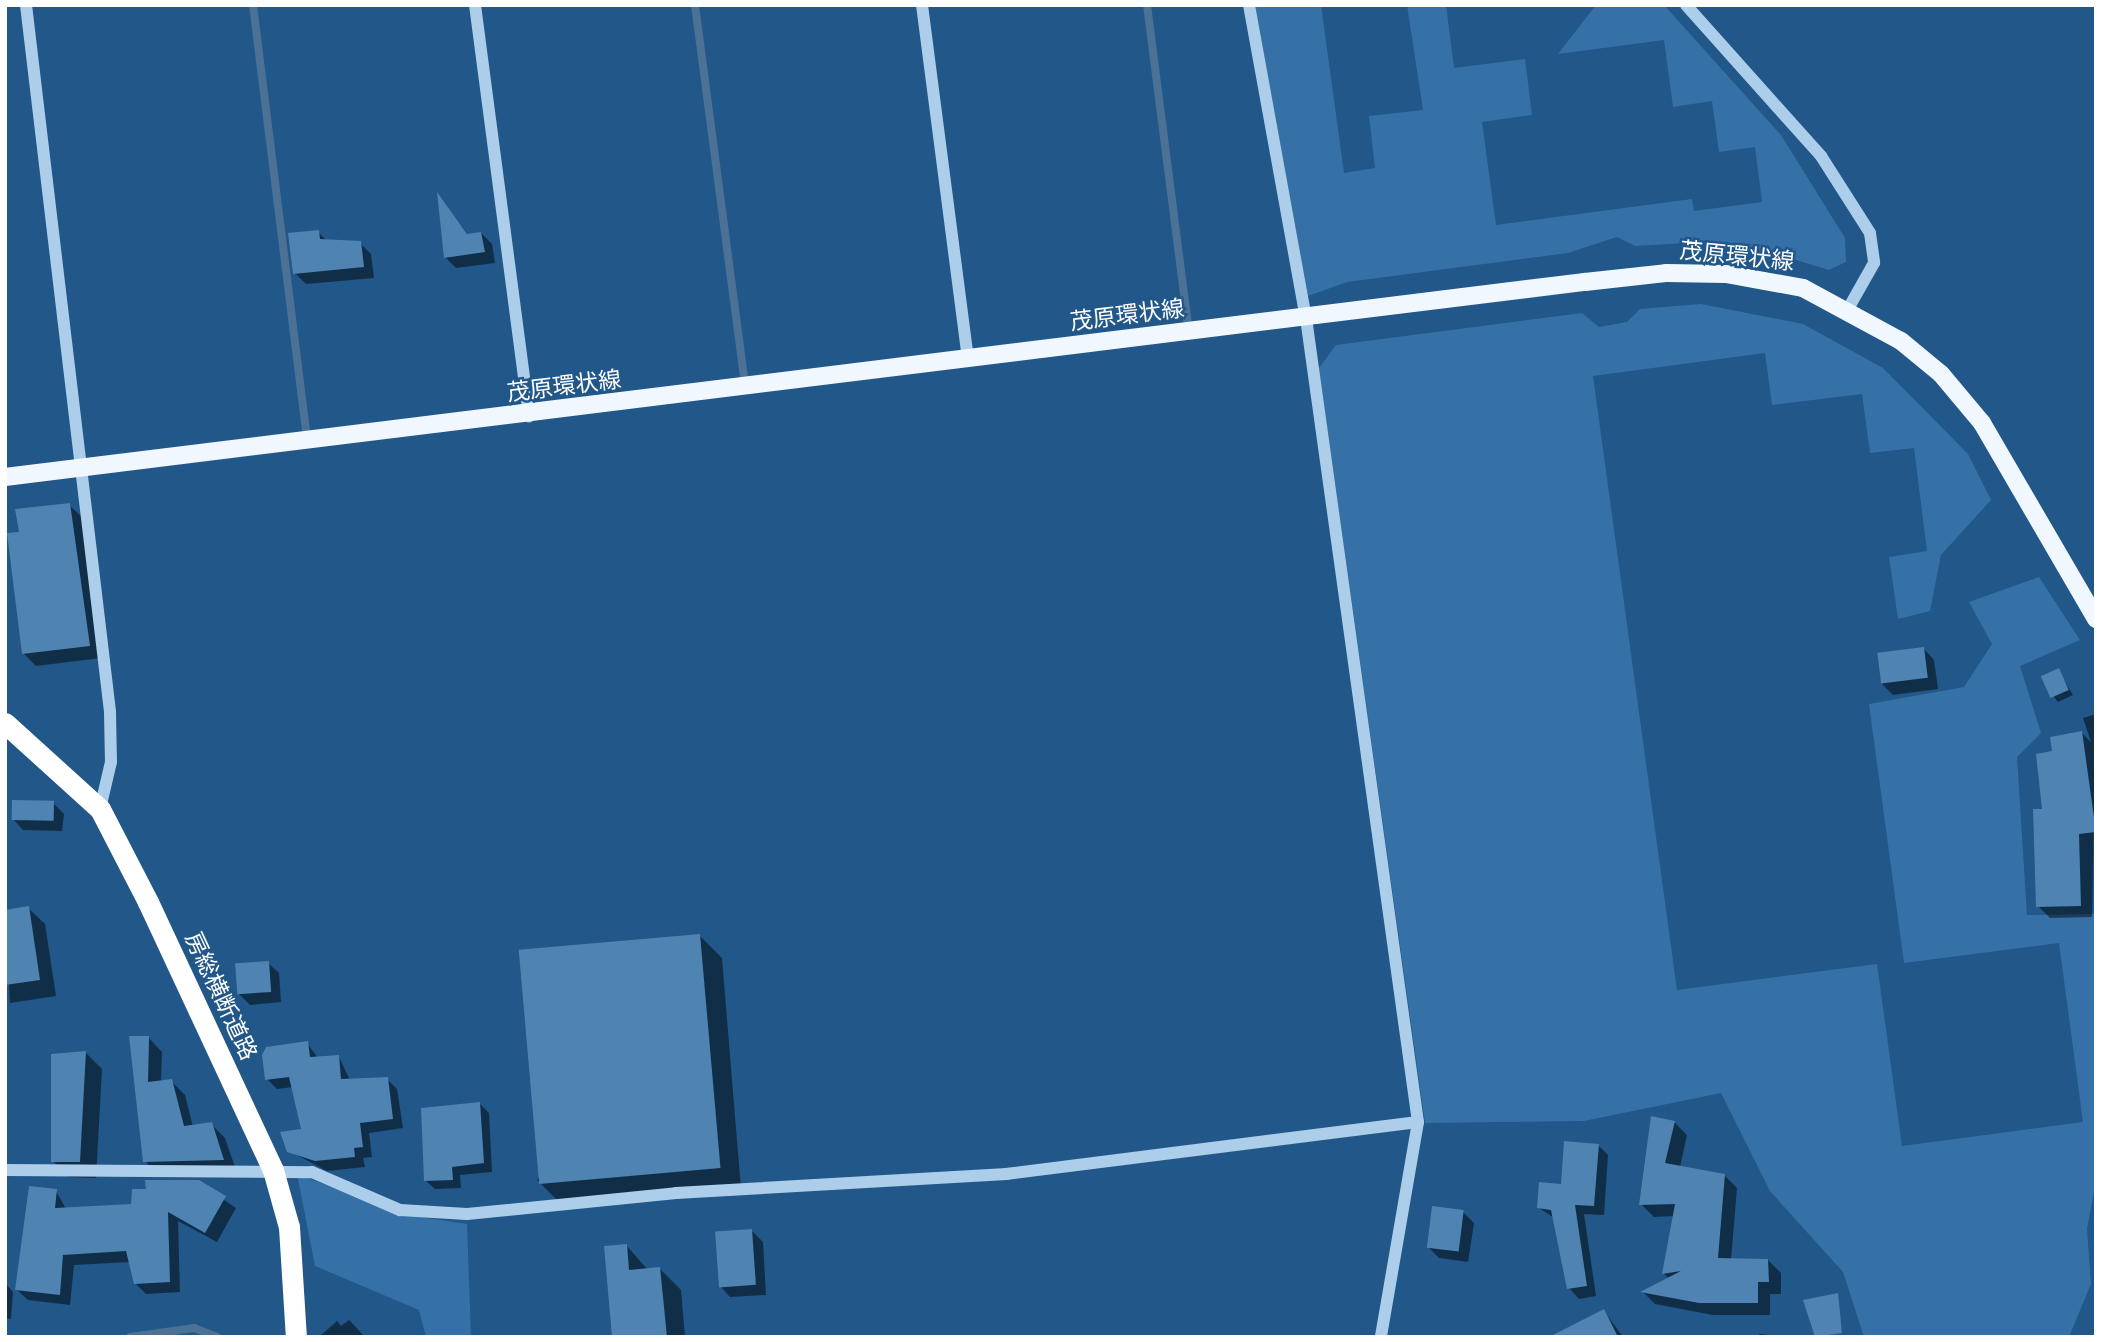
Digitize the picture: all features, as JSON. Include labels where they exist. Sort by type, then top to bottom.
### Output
[{"type":"highway","name":"房総横断道路","points":[[5,723],[100,809],[273,1170],[289,1227],[296,1337]]},
{"type":"main road","name":"茂原環状線","points":[[5,477],[529,416],[1666,273],[1803,288],[1848,309],[1941,373],[1982,423],[2096,619]]},
{"type":"street","points":[[26,5],[84,468],[110,712],[110,762],[100,809]]},
{"type":"street","points":[[475,5],[529,416]]},
{"type":"street","points":[[922,5],[968,360]]},
{"type":"street","points":[[1249,5],[1306,318],[1418,1122],[1381,1337]]},
{"type":"street","points":[[1686,5],[1821,156],[1870,233],[1874,263],[1848,309]]},
{"type":"street","points":[[5,1170],[312,1172],[400,1210],[467,1214],[676,1193],[1006,1174],[1418,1122]]},
{"type":"shaded area","points":[[1255,5],[1321,5],[1344,173],[1375,168],[1369,116],[1423,110],[1407,5],[1446,5],[1454,68],[1525,59],[1532,115],[1482,122],[1496,225],[1692,199],[1694,211],[1762,202],[1755,147],[1719,152],[1712,101],[1673,107],[1664,40],[1558,54],[1596,5],[1664,5],[1781,135],[1845,238],[1846,262],[1829,270],[1770,252],[1706,242],[1635,246],[1617,237],[1568,253],[1347,282],[1308,296]]},
{"type":"shaded area","points":[[1701,304],[1803,324],[1883,368],[1968,454],[1991,500],[1941,555],[1930,611],[1898,619],[1889,557],[1927,551],[1914,448],[1870,453],[1862,394],[1772,405],[1765,353],[1593,376],[1677,990],[1877,964],[1902,1146],[2083,1122],[2059,943],[1904,963],[1869,704],[1964,687],[1992,644],[1969,602],[2039,577],[2080,640],[2020,666],[2041,733],[2017,757],[2027,915],[2096,914],[2096,1181],[2087,1229],[2091,1284],[2069,1337],[1864,1337],[1843,1272],[1770,1191],[1721,1093],[1584,1121],[1425,1123],[1319,368],[1336,345],[1582,313],[1599,327],[1627,322],[1640,309]]},
{"type":"shaded area","points":[[297,1174],[406,1215],[467,1224],[471,1337],[426,1337],[419,1310],[315,1266]]},
{"type":"building","points":[[437,192],[467,234],[481,232],[485,252],[444,258]]},
{"type":"building","points":[[319,230],[320,239],[361,241],[364,267],[293,274],[288,233]]},
{"type":"building","points":[[70,503],[90,646],[22,654],[7,533],[19,532],[15,509]]},
{"type":"building","points":[[1924,647],[1928,678],[1881,683],[1877,653]]},
{"type":"building","points":[[2059,668],[2069,690],[2050,698],[2041,676]]},
{"type":"building","points":[[2082,731],[2096,832],[2079,834],[2081,906],[2036,907],[2033,809],[2042,809],[2036,754],[2052,751],[2050,737]]},
{"type":"building","points":[[12,800],[54,801],[54,821],[12,820]]},
{"type":"building","points":[[29,906],[40,980],[5,985],[5,910]]},
{"type":"building","points":[[700,934],[720,1168],[539,1184],[519,950]]},
{"type":"building","points":[[269,961],[271,992],[237,994],[235,963]]},
{"type":"building","points":[[129,1036],[149,1036],[148,1082],[172,1079],[184,1126],[212,1122],[224,1160],[143,1162]]},
{"type":"building","points":[[308,1041],[310,1057],[339,1055],[341,1079],[388,1077],[393,1119],[360,1123],[363,1147],[354,1148],[355,1157],[315,1161],[287,1152],[280,1132],[301,1129],[289,1077],[265,1080],[262,1055],[266,1047]]},
{"type":"building","points":[[86,1051],[80,1162],[51,1162],[51,1054]]},
{"type":"building","points":[[480,1102],[484,1163],[452,1167],[453,1180],[424,1181],[421,1108]]},
{"type":"building","points":[[1651,1116],[1675,1121],[1665,1163],[1725,1174],[1718,1258],[1768,1259],[1769,1282],[1758,1282],[1758,1303],[1699,1303],[1640,1292],[1681,1271],[1662,1274],[1675,1204],[1639,1205]]},
{"type":"building","points":[[1564,1141],[1599,1144],[1594,1206],[1575,1205],[1587,1286],[1567,1289],[1551,1210],[1537,1208],[1539,1182],[1561,1184]]},
{"type":"building","points":[[145,1180],[199,1180],[226,1196],[205,1233],[168,1212],[170,1282],[134,1284],[126,1251],[63,1255],[60,1295],[15,1290],[29,1186],[57,1189],[55,1208],[131,1204],[132,1189],[146,1189]]},
{"type":"building","points":[[1432,1206],[1464,1210],[1459,1252],[1427,1248]]},
{"type":"building","points":[[752,1229],[756,1285],[719,1287],[715,1232]]},
{"type":"building","points":[[627,1244],[629,1270],[660,1267],[667,1337],[612,1337],[604,1246]]},
{"type":"building","points":[[1838,1293],[1842,1333],[1815,1337],[1803,1300]]},
{"type":"building","points":[[1604,1309],[1618,1337],[1549,1337]]},
{"type":"waterway","points":[[253,5],[306,433]]},
{"type":"waterway","points":[[695,5],[744,379]]},
{"type":"waterway","points":[[1147,5],[1188,325]]},
{"type":"waterway","points":[[130,1337],[194,1328],[217,1337]]}]
